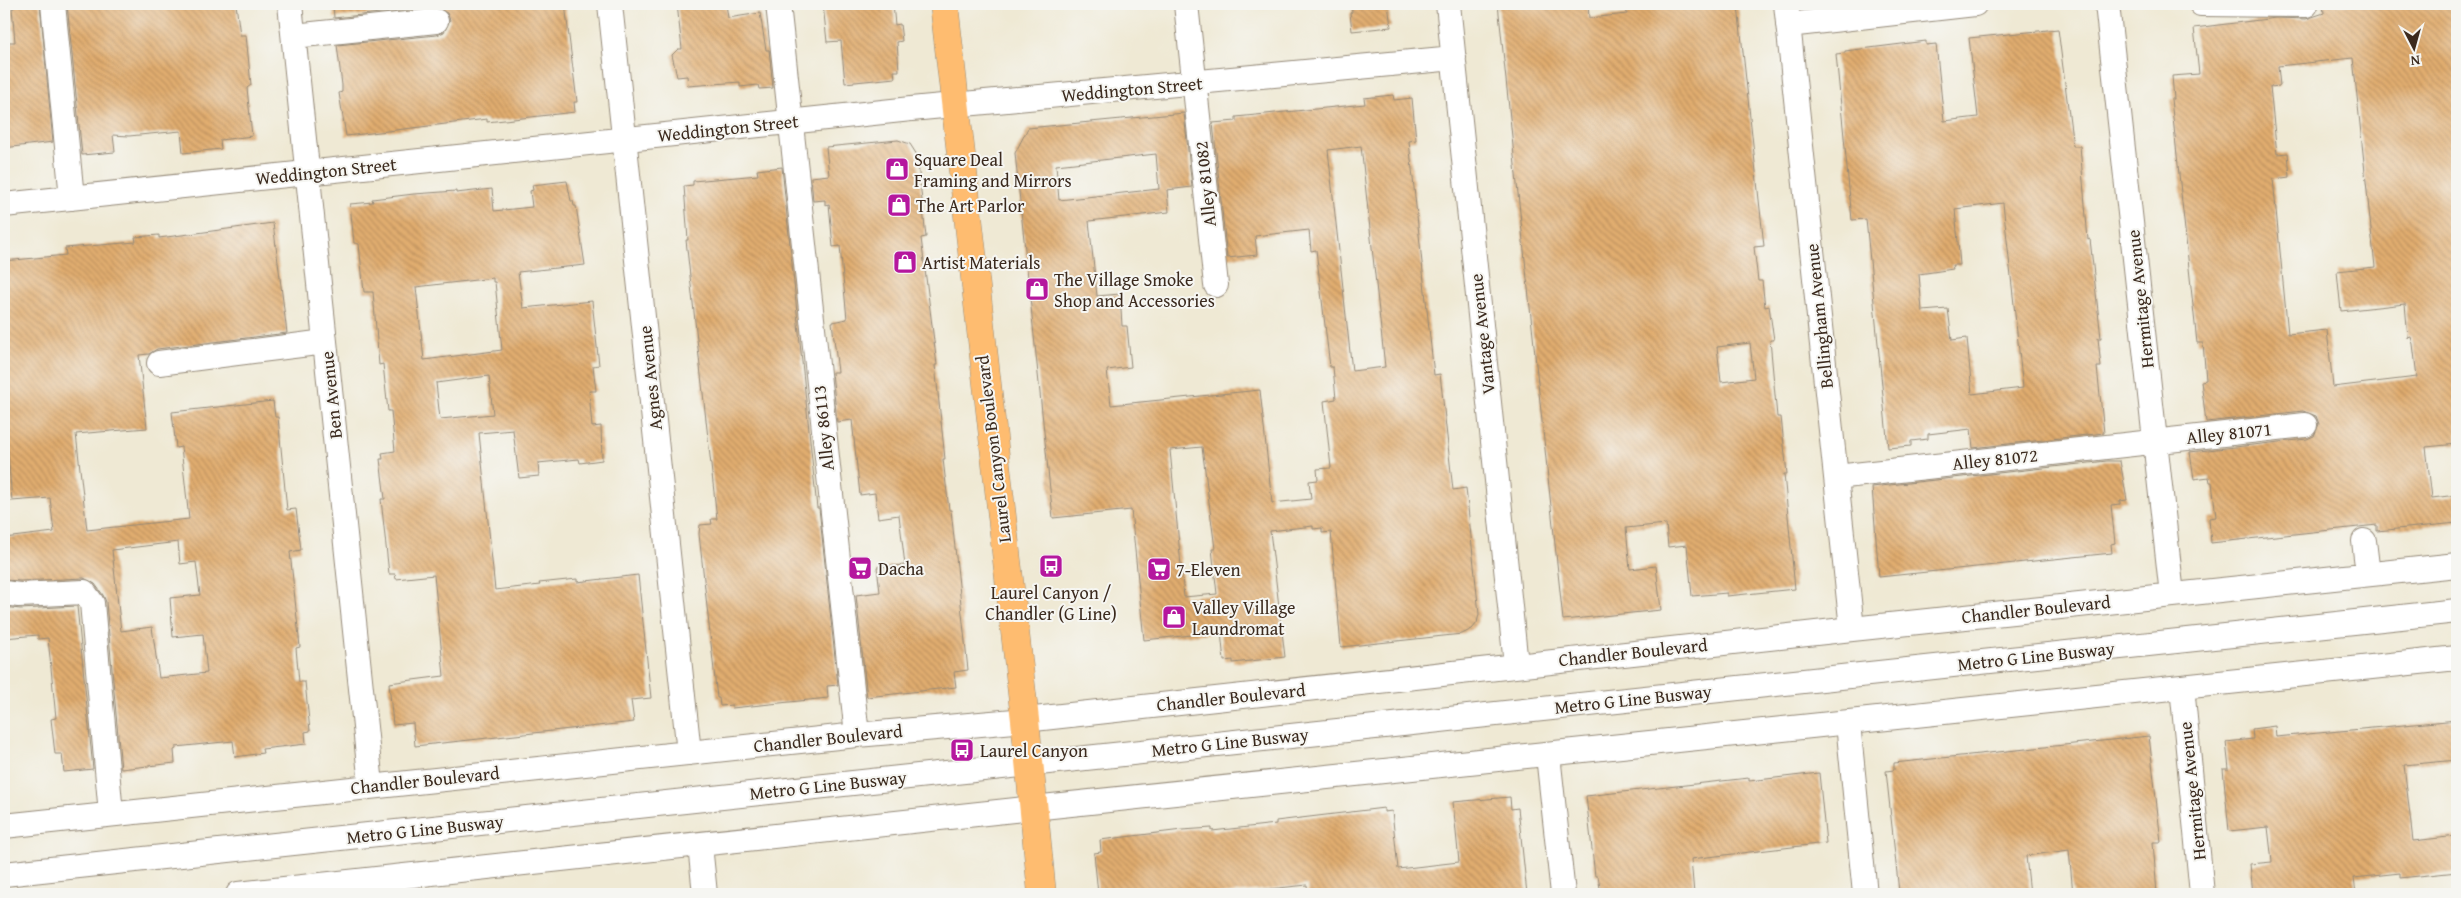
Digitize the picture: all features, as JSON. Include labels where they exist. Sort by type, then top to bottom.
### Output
[{"type":"main road","name":"Laurel Canyon Boulevard","points":[[944,4],[1025,720],[1042,894]]},
{"type":"street","points":[[53,4],[72,198]]},
{"type":"street","name":"Ben Avenue","points":[[290,4],[371,785]]},
{"type":"street","name":"Agnes Avenue","points":[[610,4],[688,753]]},
{"type":"street","name":"Alley 86113","points":[[778,4],[857,735]]},
{"type":"street","name":"Alley 81082","points":[[1186,4],[1216,285]]},
{"type":"street","name":"Vantage Avenue","points":[[1448,4],[1516,665]]},
{"type":"street","points":[[1787,14],[1975,4]]},
{"type":"street","name":"Hermitage Avenue","points":[[2107,4],[2172,595]]},
{"type":"street","points":[[2201,4],[2306,5]]},
{"type":"street","name":"Bellingham Avenue","points":[[1787,14],[1852,628]]},
{"type":"street","points":[[294,36],[436,21]]},
{"type":"street","name":"Weddington Street","points":[[4,205],[954,105],[1454,58]]},
{"type":"street","points":[[159,363],[325,342]]},
{"type":"street","name":"Alley 81071","points":[[2154,441],[2305,425]]},
{"type":"street","name":"Alley 81072","points":[[1836,477],[2154,441]]},
{"type":"street","points":[[2364,541],[2368,574]]},
{"type":"street","name":"Chandler Boulevard","points":[[4,826],[371,785],[857,735],[1025,720],[1852,628],[2457,565]]},
{"type":"street","points":[[4,593],[19,595],[84,592],[92,603],[111,814]]},
{"type":"street","name":"Metro G Line Busway","points":[[4,874],[2457,611]]},
{"type":"street","points":[[238,894],[381,887],[700,845],[1033,808],[2457,658]]},
{"type":"street","name":"Hermitage Avenue","points":[[2182,687],[2202,894]]},
{"type":"street","points":[[1848,723],[1865,894]]},
{"type":"street","points":[[1548,755],[1563,894]]},
{"type":"street","points":[[700,845],[705,894]]},
{"type":"building","points":[[14,4],[40,4],[53,142],[4,148],[4,42],[15,42],[12,8],[14,8]]},
{"type":"building","points":[[67,4],[236,4],[240,35],[246,35],[251,85],[247,88],[252,136],[220,140],[221,149],[183,153],[181,131],[129,136],[113,135],[115,152],[82,155]]},
{"type":"building","points":[[333,4],[565,4],[577,102],[574,102],[575,112],[487,122],[487,119],[346,136],[339,93],[342,92],[342,85],[337,45],[437,35],[444,32],[450,20],[447,13],[435,7],[334,18]]},
{"type":"building","points":[[677,4],[726,4],[728,18],[760,13],[766,50],[769,50],[773,88],[759,89],[758,85],[740,87],[740,82],[688,86],[687,76],[677,77],[672,55],[678,49],[682,49]]},
{"type":"building","points":[[823,4],[893,4],[895,25],[900,24],[902,41],[897,42],[899,71],[894,71],[895,78],[845,83],[841,41],[827,42]]},
{"type":"building","points":[[1351,4],[1388,4],[1391,27],[1352,31]]},
{"type":"building","points":[[1498,4],[1588,4],[1589,18],[1627,14],[1626,4],[1733,4],[1738,6],[1764,246],[1754,247],[1758,281],[1762,281],[1765,307],[1769,306],[1774,340],[1770,340],[1777,417],[1781,417],[1787,474],[1784,474],[1795,589],[1727,596],[1727,593],[1692,596],[1687,545],[1668,547],[1666,524],[1626,528],[1630,569],[1656,566],[1661,610],[1563,620]],"holes":[[[1750,343],[1754,378],[1721,382],[1717,347]]]},
{"type":"building","points":[[2323,4],[2457,4],[2457,444],[2426,447],[2432,498],[2457,495],[2457,523],[2377,531],[2377,525],[2211,543],[2209,518],[2216,517],[2212,482],[2210,482],[2209,477],[2194,479],[2190,452],[2307,439],[2314,436],[2319,424],[2316,416],[2303,411],[2206,422],[2201,381],[2206,380],[2203,343],[2197,343],[2171,99],[2174,99],[2172,76],[2199,74],[2194,28],[2276,18],[2306,19],[2324,13]],"holes":[[[2353,58],[2375,267],[2337,271],[2341,311],[2405,304],[2408,338],[2411,337],[2413,344],[2417,377],[2333,387],[2327,330],[2288,334],[2273,179],[2290,177],[2288,153],[2277,154],[2270,87],[2280,86],[2278,66]]]},
{"type":"building","points":[[2058,29],[2073,146],[2080,146],[2088,240],[2090,239],[2101,338],[2098,338],[2101,367],[2097,367],[2104,433],[1973,448],[1971,429],[1928,434],[1928,439],[1911,441],[1911,446],[1888,448],[1866,219],[1852,220],[1836,54],[1845,53],[1845,51],[1926,41],[1926,45],[1936,44],[1944,121],[1978,117],[1969,38]],"holes":[[[2003,203],[2023,388],[1972,394],[1967,338],[1952,340],[1948,309],[1922,311],[1919,274],[1953,269],[1952,265],[1960,265],[1955,209]]]},
{"type":"building","points":[[1393,95],[1394,100],[1412,98],[1416,140],[1409,141],[1434,375],[1440,374],[1453,490],[1466,488],[1479,614],[1477,623],[1472,629],[1462,634],[1341,647],[1331,532],[1322,533],[1322,528],[1313,529],[1313,526],[1270,531],[1285,657],[1233,663],[1233,660],[1224,661],[1221,632],[1144,640],[1131,510],[1053,518],[1015,153],[1028,128],[1184,113],[1192,187],[1167,190],[1169,212],[1089,221],[1097,296],[1120,294],[1122,326],[1127,326],[1131,367],[1107,370],[1111,405],[1260,390],[1272,503],[1311,499],[1309,481],[1318,480],[1317,469],[1331,468],[1324,401],[1336,399],[1333,367],[1330,367],[1316,250],[1311,251],[1309,230],[1255,236],[1257,255],[1227,258],[1213,123],[1236,121],[1236,117],[1365,104],[1364,98]],"holes":[[[1361,146],[1385,367],[1352,371],[1328,150]],[[1156,154],[1159,189],[1059,200],[1056,165]],[[1202,447],[1215,549],[1212,549],[1217,594],[1184,597],[1170,450]]]},
{"type":"building","points":[[898,140],[910,144],[917,155],[926,237],[921,238],[937,365],[935,365],[945,459],[943,459],[949,510],[951,510],[968,670],[954,672],[956,687],[867,697],[856,595],[880,592],[877,567],[905,565],[899,515],[878,518],[875,493],[860,495],[852,420],[837,422],[832,372],[838,372],[832,322],[847,319],[840,246],[833,247],[829,204],[825,205],[825,200],[813,201],[811,177],[829,175],[826,147]]},
{"type":"building","points":[[782,167],[817,508],[819,508],[838,685],[827,686],[828,698],[732,708],[732,705],[720,706],[719,698],[717,698],[699,534],[700,525],[712,524],[711,519],[717,519],[686,240],[688,240],[684,186],[693,185],[693,181],[758,175],[757,170]]},
{"type":"building","points":[[567,181],[571,201],[576,206],[585,265],[518,272],[523,308],[592,301],[599,365],[593,366],[596,391],[589,391],[592,427],[601,426],[602,460],[580,463],[579,459],[538,463],[539,476],[519,478],[513,430],[479,433],[495,590],[577,579],[577,582],[638,575],[651,698],[631,700],[634,722],[415,746],[413,723],[393,725],[389,683],[444,676],[434,575],[396,579],[395,574],[389,574],[381,499],[385,499],[380,459],[383,459],[382,453],[395,451],[391,411],[388,411],[383,364],[379,365],[373,292],[364,292],[359,244],[354,243],[350,204],[373,202],[372,199],[414,194],[456,191],[456,193],[492,189],[494,211],[532,207],[530,191],[533,190],[532,185]],"holes":[[[493,278],[502,350],[424,360],[416,287]],[[489,376],[493,414],[440,419],[436,383]]]},
{"type":"building","points":[[273,223],[287,333],[157,349],[149,354],[139,355],[147,428],[76,434],[87,530],[189,519],[181,447],[176,448],[172,412],[273,401],[275,417],[278,417],[287,510],[296,509],[301,550],[290,552],[300,647],[296,648],[299,682],[305,682],[310,731],[305,732],[306,744],[262,749],[263,753],[235,757],[233,741],[176,747],[174,750],[175,763],[121,769],[106,602],[103,595],[95,584],[84,578],[4,580],[4,538],[54,532],[50,498],[12,501],[6,429],[4,429],[4,261],[66,255],[65,248],[136,242],[135,237],[159,235],[159,238]],"holes":[[[178,542],[180,564],[196,562],[200,595],[170,598],[173,637],[203,634],[207,673],[159,678],[152,627],[121,631],[112,550]]]},
{"type":"building","points":[[2120,461],[2127,500],[2120,501],[2120,504],[2111,505],[2115,543],[2111,544],[2112,553],[1879,577],[1872,487]]},
{"type":"building","points":[[77,606],[93,769],[64,772],[62,754],[55,754],[51,719],[56,718],[48,638],[38,639],[38,635],[4,638],[4,607],[20,609]]},
{"type":"building","points":[[2457,720],[2457,760],[2404,765],[2413,841],[2457,836],[2457,872],[2400,878],[2400,873],[2354,878],[2356,894],[2253,894],[2250,864],[2272,862],[2268,827],[2229,831],[2223,769],[2229,769],[2226,742],[2253,739],[2252,729],[2275,726],[2276,737]]},
{"type":"building","points":[[2149,736],[2161,842],[2153,842],[2157,894],[2073,894],[2069,850],[2026,856],[2030,894],[1979,894],[1978,891],[1947,894],[1901,894],[1899,892],[1886,771],[1894,770],[1894,763]]},
{"type":"building","points":[[1819,773],[1826,843],[1691,859],[1694,894],[1601,894],[1598,876],[1595,876],[1586,796],[1749,778],[1749,781]]},
{"type":"building","points":[[1510,797],[1511,809],[1518,808],[1527,894],[1308,894],[1307,885],[1223,894],[1207,894],[1206,892],[1185,894],[1098,894],[1094,853],[1101,852],[1100,840],[1182,830],[1212,828],[1212,831],[1276,824],[1276,821],[1384,808],[1384,812],[1392,811],[1398,869],[1459,862],[1453,802]]},
{"type":"place","name":"Square Deal Framing and Mirrors","points":[[897,169]]},
{"type":"place","name":"The Art Parlor","points":[[899,205]]},
{"type":"place","name":"Artist Materials","points":[[905,262]]},
{"type":"place","name":"The Village Smoke Shop and Accessories","points":[[1037,289]]},
{"type":"place","name":"Laurel Canyon / Chandler (G Line)","points":[[1051,566]]},
{"type":"place","name":"Dacha","points":[[860,568]]},
{"type":"place","name":"7-Eleven","points":[[1159,569]]},
{"type":"place","name":"Valley Village Laundromat","points":[[1174,617]]},
{"type":"place","name":"Laurel Canyon","points":[[962,750]]}]
